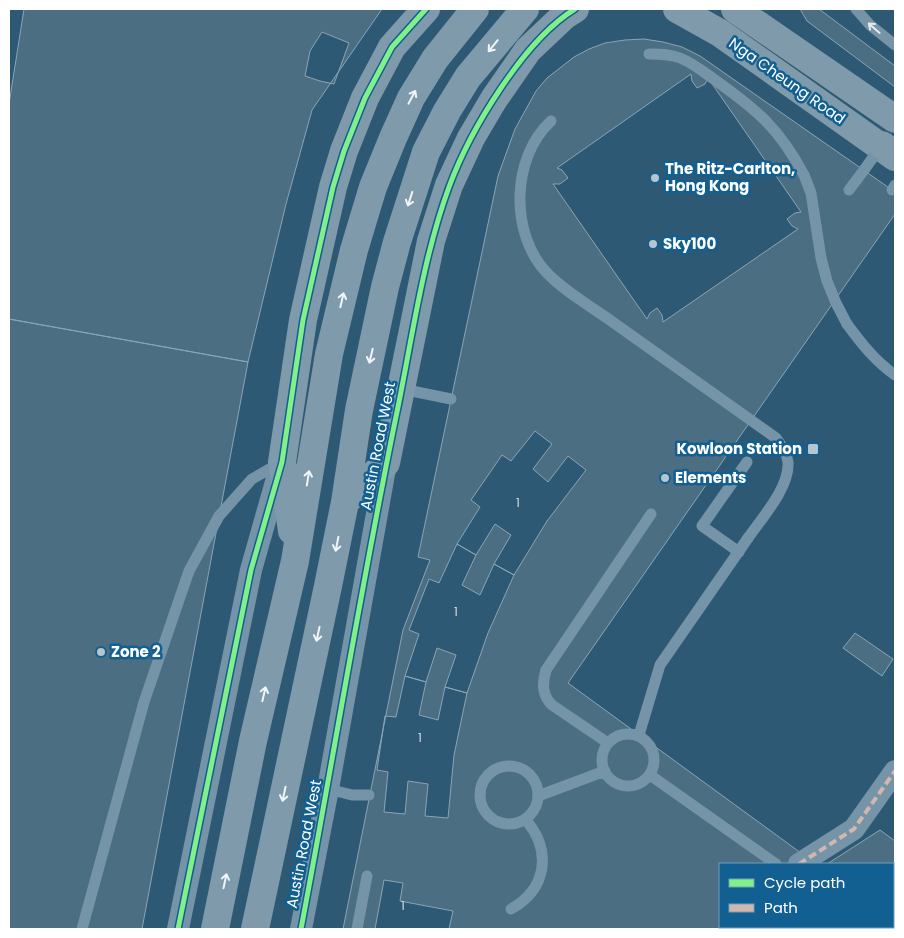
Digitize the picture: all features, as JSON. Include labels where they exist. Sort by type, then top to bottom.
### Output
[{"type":"main road","points":[[295,561],[282,462],[303,320],[319,244],[341,160],[364,98],[392,47],[426,9]]},
{"type":"main road","points":[[215,929],[253,741],[295,561],[321,399],[354,250],[370,196],[411,98],[435,59],[475,9]]},
{"type":"main road","name":"Austin Road West","points":[[255,929],[345,502],[359,410],[385,287],[404,218],[426,152],[447,111],[468,77],[525,9]]},
{"type":"main road","name":"Austin Road West","points":[[386,463],[431,241],[450,185],[476,130],[494,99],[528,50],[564,16],[576,9]]},
{"type":"main road","name":"Nga Cheung Road","points":[[677,9],[720,33],[891,139]]},
{"type":"main road","name":"Nga Cheung Road","points":[[690,9],[891,139]]},
{"type":"main road","name":"Nga Cheung Road","points":[[736,9],[891,139]]},
{"type":"main road","points":[[743,9],[891,139]]},
{"type":"main road","points":[[345,502],[386,463]]},
{"type":"street","points":[[178,929],[251,570],[282,462]]},
{"type":"street","name":"Austin Road West","points":[[301,929],[328,790],[386,463]]},
{"type":"street","points":[[801,863],[854,829],[895,771]]},
{"type":"lane","points":[[856,9],[870,25],[895,45]]},
{"type":"lane","points":[[649,54],[666,54],[678,57],[695,66],[760,114],[784,141],[804,175],[811,193],[821,258],[827,281],[836,303],[847,324],[860,342],[895,375]]},
{"type":"lane","points":[[551,122],[539,135],[533,147],[523,174],[521,188],[521,218],[524,232],[536,259],[556,282],[776,438],[784,449],[788,463],[787,474],[782,488],[660,665],[639,735]]},
{"type":"lane","points":[[868,172],[891,139]]},
{"type":"lane","points":[[849,190],[891,139]]},
{"type":"lane","points":[[402,389],[451,399]]},
{"type":"lane","points":[[82,929],[144,702],[189,572],[219,516],[252,479],[282,462]]},
{"type":"lane","points":[[739,552],[702,526],[747,462]]},
{"type":"lane","points":[[608,743],[552,705],[546,699],[543,682],[546,670],[651,514]]},
{"type":"lane","points":[[631,733],[639,735],[651,745],[654,753],[655,760],[650,775],[638,784],[622,786],[609,778],[605,771],[602,757],[608,743],[614,737],[622,734],[631,733]]},
{"type":"lane","points":[[502,766],[520,768],[528,772],[534,779],[538,787],[537,805],[526,820],[508,825],[499,823],[484,811],[480,793],[482,784],[494,770],[502,766]]},
{"type":"lane","points":[[538,796],[605,771]]},
{"type":"lane","points":[[650,775],[775,863]]},
{"type":"lane","points":[[328,790],[352,795],[369,795]]},
{"type":"lane","points":[[511,910],[520,904],[535,888],[542,868],[541,847],[538,837],[526,820]]},
{"type":"lane","points":[[357,929],[367,876]]},
{"type":"building","points":[[9,9],[24,9],[9,104]]},
{"type":"building","points":[[9,9],[382,9],[312,110],[286,204],[248,362],[9,319]]},
{"type":"building","points":[[800,9],[819,9],[895,66],[895,87],[807,21]]},
{"type":"building","points":[[322,32],[349,43],[334,84],[305,76],[310,51]]},
{"type":"building","name":"Elements","points":[[644,39],[682,47],[700,56],[895,192],[895,929],[343,929],[403,630],[430,560],[418,557],[498,176],[515,129],[536,91],[547,78],[574,57],[605,43]]},
{"type":"building","points":[[691,74],[692,81],[697,88],[705,84],[708,78],[801,212],[795,213],[787,219],[792,226],[798,229],[663,322],[662,315],[657,308],[650,313],[647,319],[553,184],[560,184],[568,178],[562,170],[557,168]]},
{"type":"building","name":"Kowloon Station","points":[[895,214],[895,922],[894,863],[815,863],[568,683]]},
{"type":"building","name":"Zone 2","points":[[9,319],[248,362],[142,929],[9,929]]},
{"type":"building","points":[[535,431],[552,444],[533,469],[548,482],[568,456],[586,470],[547,521],[514,575],[494,564],[511,535],[495,524],[476,555],[457,544],[480,507],[471,500],[502,455],[511,461]]},
{"type":"building","points":[[457,544],[476,555],[462,585],[480,595],[494,564],[514,575],[488,633],[467,693],[445,687],[456,655],[437,648],[426,682],[405,676],[419,634],[409,630],[429,579],[439,583]]},
{"type":"building","points":[[855,633],[893,659],[882,676],[843,648]]},
{"type":"building","points":[[405,676],[426,682],[419,715],[438,720],[445,687],[467,693],[454,755],[448,818],[425,816],[428,784],[408,781],[405,814],[384,812],[388,772],[377,770],[385,716],[396,717]]},
{"type":"building","points":[[880,830],[895,841],[894,899],[894,863],[829,863]]},
{"type":"building","points":[[384,880],[403,883],[400,901],[453,911],[449,929],[375,929]]},
{"type":"marked path","points":[[801,863],[854,829],[895,771]]},
{"type":"cycle path","points":[[178,929],[251,570],[282,462],[303,320],[333,187],[344,151],[365,98],[392,47],[426,9]]},
{"type":"cycle path","points":[[301,929],[360,602],[419,296],[440,214],[458,164],[501,88],[537,42],[556,23],[575,9]]},
{"type":"place","name":"The Ritz-Carlton, Hong Kong","points":[[655,178]]},
{"type":"place","name":"Sky100","points":[[653,244]]},
{"type":"place","name":"Kowloon Station","points":[[813,449]]},
{"type":"place","name":"Elements","points":[[665,478]]},
{"type":"place","name":"Zone 2","points":[[101,652]]}]
